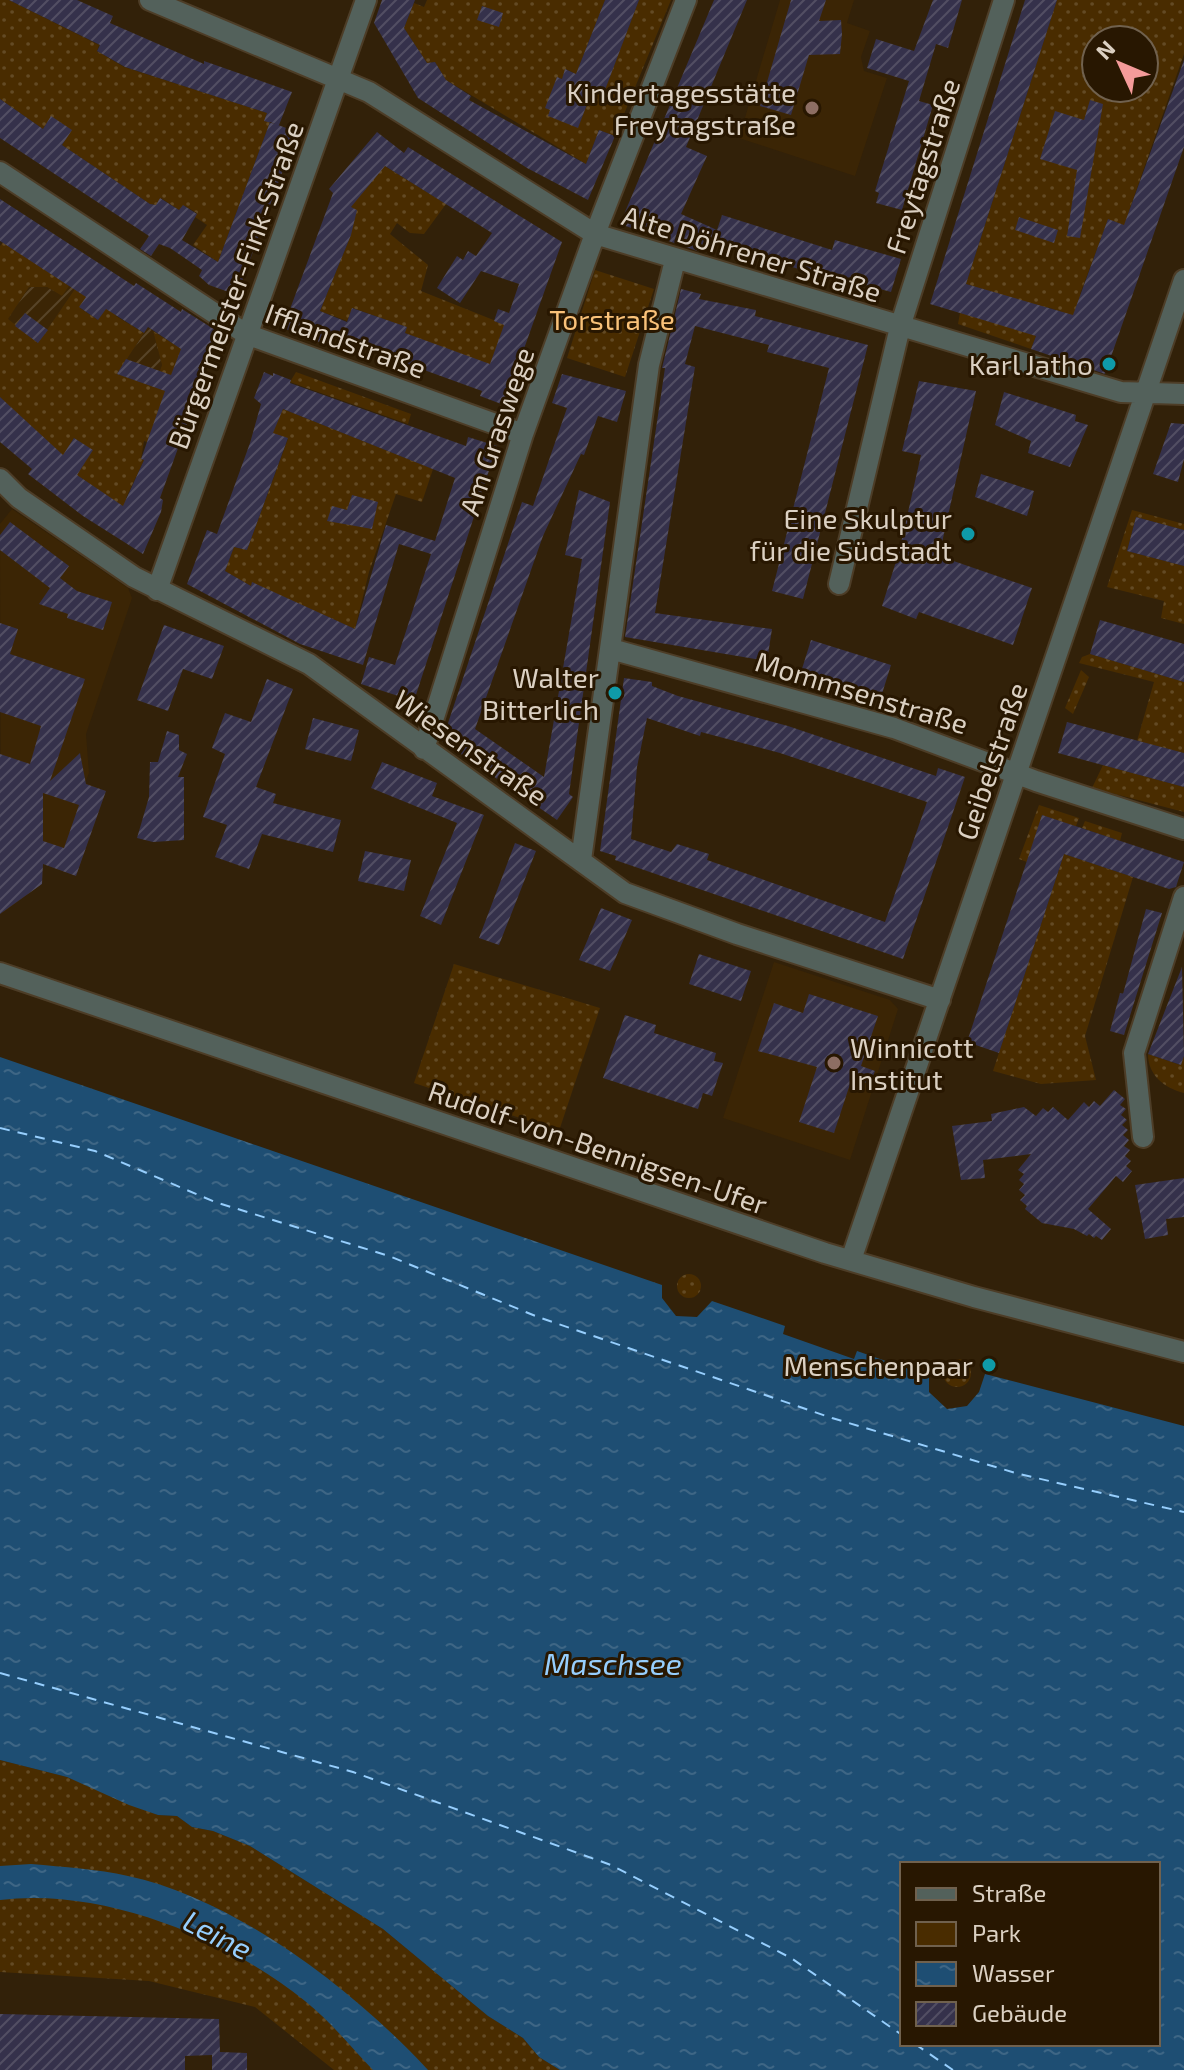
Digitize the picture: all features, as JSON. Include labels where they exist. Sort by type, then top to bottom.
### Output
[{"type":"street","name":"Alte Döhrener Straße","points":[[150,0],[369,92],[595,234],[1121,392],[1184,394]]},
{"type":"street","name":"Bürgermeister-Fink-Straße","points":[[157,590],[366,0]]},
{"type":"street","name":"Am Graswege","points":[[424,749],[523,434],[595,234],[686,0]]},
{"type":"street","name":"Freytagstraße","points":[[839,584],[900,327],[1004,0]]},
{"type":"street","name":"Ifflandstraße","points":[[0,172],[246,334],[523,434]]},
{"type":"street","points":[[581,860],[649,365],[675,260]]},
{"type":"street","name":"Geibelstraße","points":[[851,1260],[1184,280]]},
{"type":"street","name":"Wiesenstraße","points":[[0,479],[19,498],[157,590],[309,664],[625,893],[940,1000]]},
{"type":"street","name":"Mommsenstraße","points":[[611,649],[894,728],[1184,829]]},
{"type":"street","points":[[1143,1137],[1134,1053],[1184,897]]},
{"type":"street","name":"Rudolf-von-Bennigsen-Ufer","points":[[0,973],[851,1260],[1184,1352]]},
{"type":"shaded area","name":"Kindertagesstätte Freytagstraße","points":[[780,0],[854,0],[847,23],[870,31],[861,57],[864,71],[887,78],[855,176],[739,138]]},
{"type":"shaded area","points":[[75,276],[81,280],[38,343],[7,320],[29,287],[47,287],[62,296]]},
{"type":"shaded area","points":[[148,327],[153,331],[162,365],[154,387],[117,374]]},
{"type":"shaded area","points":[[12,509],[128,588],[132,598],[86,734],[89,773],[85,783],[106,791],[76,876],[43,864],[42,884],[1,914],[0,524]]},
{"type":"shaded area","name":"Winnicott Institut","points":[[774,962],[890,1000],[898,1009],[850,1160],[723,1118]]},
{"type":"green space","points":[[0,0],[9,0],[99,45],[97,51],[124,67],[267,113],[270,122],[218,262],[193,245],[207,225],[195,217],[197,213],[185,206],[179,210],[161,198],[156,205],[150,204],[62,145],[71,130],[51,117],[43,129],[0,99]]},
{"type":"green space","points":[[427,0],[605,0],[576,74],[566,69],[562,79],[557,77],[551,110],[578,127],[594,87],[605,89],[639,0],[671,0],[615,136],[599,130],[586,164],[446,80],[435,62],[427,63],[404,28],[414,3],[424,7]]},
{"type":"green space","points":[[1057,0],[1184,0],[1184,54],[1129,211],[1134,229],[1108,220],[1080,294],[1085,296],[1077,317],[1047,307],[1031,349],[958,324],[960,313],[1030,304],[966,284]]},
{"type":"green space","points":[[383,165],[446,204],[424,234],[410,233],[397,223],[390,234],[428,265],[421,291],[506,325],[490,370],[405,333],[406,327],[353,308],[347,321],[320,311],[351,235],[351,207]]},
{"type":"green space","points":[[12,232],[69,286],[62,296],[47,287],[29,287],[8,319],[38,343],[81,280],[98,291],[80,308],[98,320],[110,302],[116,316],[144,333],[117,374],[154,387],[162,365],[153,331],[175,345],[186,347],[147,442],[144,441],[141,459],[144,460],[126,498],[139,503],[133,520],[110,498],[80,477],[72,478],[92,450],[74,438],[61,459],[0,397],[0,246]]},
{"type":"green space","name":"Torstraße","points":[[595,270],[654,289],[625,377],[567,358]]},
{"type":"green space","points":[[296,372],[411,414],[408,424],[290,382]]},
{"type":"green space","points":[[283,409],[433,469],[422,502],[396,494],[369,572],[355,629],[252,583],[251,586],[225,571],[234,547],[247,550],[288,439],[267,431]]},
{"type":"green space","points":[[1132,510],[1184,524],[1184,530],[1136,517],[1127,551],[1184,566],[1184,624],[1161,618],[1164,601],[1107,587]]},
{"type":"green space","points":[[1090,654],[1184,682],[1184,753],[1137,741],[1154,682],[1079,663],[1082,657]]},
{"type":"green space","points":[[1081,670],[1089,677],[1073,714],[1065,708]]},
{"type":"green space","points":[[1103,765],[1184,787],[1184,812],[1092,788]]},
{"type":"green space","points":[[1039,805],[1079,818],[1076,826],[1027,862],[1019,859]]},
{"type":"green space","points":[[1085,821],[1122,833],[1120,841],[1082,828]]},
{"type":"green space","points":[[1064,854],[1133,877],[1085,1036],[1096,1080],[1041,1084],[993,1071]]},
{"type":"green space","points":[[454,964],[600,1008],[559,1131],[414,1083]]},
{"type":"green space","points":[[1148,1054],[1180,1065],[1184,1056],[1184,1093],[1158,1080]]},
{"type":"green space","points":[[689,1274],[700,1281],[701,1286],[694,1297],[689,1298],[678,1291],[677,1286],[684,1275]]},
{"type":"green space","points":[[957,1359],[967,1363],[971,1373],[967,1383],[957,1387],[947,1383],[943,1373],[947,1363]]},
{"type":"green space","points":[[0,1760],[67,1777],[158,1815],[177,1816],[192,1827],[213,1831],[250,1846],[383,1929],[488,2016],[523,2038],[539,2057],[560,2070],[334,2070],[255,2007],[149,1981],[0,1972]]},
{"type":"water","name":"Maschsee","points":[[0,1057],[662,1285],[662,1298],[676,1316],[697,1317],[712,1301],[785,1326],[783,1334],[854,1359],[857,1351],[929,1376],[929,1392],[947,1409],[967,1406],[979,1392],[985,1374],[1184,1426],[1184,2070],[560,2070],[539,2057],[523,2038],[488,2016],[383,1929],[250,1846],[213,1831],[192,1827],[177,1816],[158,1815],[129,1805],[67,1777],[0,1760]]},
{"type":"water","name":"Leine","points":[[31,1864],[128,1876],[210,1905],[291,1952],[329,1980],[399,2040],[428,2070],[373,2070],[305,2001],[238,1956],[200,1937],[120,1909],[79,1901],[39,1898],[0,1900],[0,1866]]},
{"type":"building","points":[[9,0],[77,0],[113,16],[110,23],[204,64],[204,61],[292,92],[279,125],[264,121],[267,113],[125,67],[97,51],[100,45]]},
{"type":"building","points":[[382,0],[415,0],[404,28],[427,63],[435,62],[446,80],[471,96],[469,100],[586,164],[599,130],[615,136],[588,200],[527,168],[418,98],[374,23]]},
{"type":"building","points":[[605,0],[639,0],[605,90],[594,86],[578,128],[548,116],[550,110],[545,108],[557,77],[562,79],[565,69],[576,74]]},
{"type":"building","points":[[714,0],[747,0],[686,147],[707,156],[681,214],[717,230],[722,215],[832,250],[835,240],[901,259],[891,292],[815,271],[814,274],[706,239],[700,252],[620,224]]},
{"type":"building","points":[[791,0],[826,0],[819,21],[841,20],[842,34],[840,54],[809,55],[791,115],[760,106]]},
{"type":"building","points":[[933,0],[962,0],[948,48],[936,44],[919,101],[933,105],[902,210],[876,203],[879,193],[875,191],[909,81],[867,68],[876,39],[914,51]]},
{"type":"building","points":[[1025,0],[1057,0],[966,284],[1073,315],[1108,219],[1124,225],[1184,60],[1184,147],[1105,374],[1031,349],[1036,336],[930,304]]},
{"type":"building","points":[[482,6],[503,13],[499,27],[477,20]]},
{"type":"building","points":[[0,99],[43,129],[51,116],[72,130],[62,145],[150,204],[156,205],[160,198],[179,210],[183,205],[197,214],[182,240],[218,262],[270,122],[297,132],[237,295],[209,285],[199,276],[202,270],[170,248],[159,244],[151,256],[140,249],[149,236],[0,138]]},
{"type":"building","points":[[1089,104],[1103,104],[1080,238],[1067,236],[1077,170],[1040,159],[1055,111],[1084,120]]},
{"type":"building","points":[[377,132],[404,153],[408,147],[562,242],[504,405],[480,396],[482,391],[325,334],[322,343],[283,328],[333,193],[329,189]],"holes":[[[385,166],[492,233],[476,256],[468,251],[463,260],[457,256],[437,288],[460,303],[481,271],[519,284],[509,313],[498,309],[494,321],[504,325],[490,364],[405,333],[407,327],[352,308],[347,322],[320,311],[351,235],[357,210],[351,207]]]},
{"type":"building","points":[[0,199],[134,286],[136,283],[220,333],[198,368],[206,371],[160,498],[163,500],[161,512],[143,554],[83,516],[28,474],[32,469],[0,442],[0,397],[63,455],[74,438],[93,450],[77,475],[123,506],[144,460],[141,459],[165,391],[117,374],[126,359],[171,375],[181,349],[148,327],[144,333],[106,309],[98,320],[79,307],[86,297],[0,241]]},
{"type":"building","points":[[1019,217],[1058,230],[1054,243],[1015,230]]},
{"type":"building","points":[[681,289],[701,294],[699,299],[756,310],[755,316],[868,345],[803,599],[772,591],[829,368],[767,352],[769,345],[695,326],[685,364],[695,367],[655,613],[772,629],[767,661],[625,637],[665,368],[662,368]]},
{"type":"building","points":[[25,313],[48,330],[38,343],[15,326]]},
{"type":"building","points":[[264,372],[273,376],[273,373],[291,380],[290,383],[466,446],[468,437],[497,446],[414,701],[361,684],[369,657],[395,665],[431,554],[399,544],[363,665],[300,644],[187,584],[207,530],[217,534],[250,443],[261,404],[254,398]],"holes":[[[283,409],[455,478],[435,541],[386,525],[355,629],[252,582],[251,586],[225,571],[234,547],[247,550],[288,438],[273,433]]]},
{"type":"building","points":[[562,374],[626,391],[617,422],[598,416],[584,455],[581,454],[543,536],[475,729],[544,777],[582,559],[565,555],[579,490],[610,502],[569,794],[573,797],[557,820],[442,741],[522,502],[533,506],[567,408],[552,403]]},
{"type":"building","points":[[919,381],[976,391],[939,556],[1032,588],[1013,645],[919,612],[916,619],[882,606],[899,552],[921,455],[902,451]]},
{"type":"building","points":[[1004,392],[1076,415],[1075,421],[1088,425],[1070,467],[1028,453],[1031,441],[995,425]]},
{"type":"building","points":[[1171,423],[1184,424],[1184,459],[1178,482],[1153,474]]},
{"type":"building","points":[[981,474],[1034,491],[1027,516],[975,497]]},
{"type":"building","points":[[352,495],[378,502],[372,529],[327,521],[332,506],[347,510]]},
{"type":"building","points":[[1136,517],[1184,530],[1184,566],[1127,551]]},
{"type":"building","points":[[10,522],[69,566],[60,578],[77,591],[112,602],[103,630],[67,618],[68,614],[39,604],[50,588],[0,550],[0,535]]},
{"type":"building","points":[[1100,620],[1184,644],[1184,682],[1090,654]]},
{"type":"building","points":[[0,623],[18,629],[10,654],[85,679],[50,781],[80,753],[86,784],[106,791],[76,876],[43,864],[42,884],[0,914],[0,754],[30,764],[41,726],[0,712]],"holes":[[[43,793],[79,805],[64,848],[43,841]]]},
{"type":"building","points":[[164,625],[224,646],[212,679],[183,669],[168,711],[137,700]]},
{"type":"building","points":[[811,640],[891,665],[881,697],[801,672]]},
{"type":"building","points":[[624,678],[652,682],[652,686],[678,696],[788,726],[936,776],[938,768],[965,777],[903,959],[615,860],[616,856],[600,851]],"holes":[[[647,718],[700,736],[701,732],[780,753],[927,802],[885,922],[707,860],[709,854],[677,844],[671,852],[631,839],[637,767]]]},
{"type":"building","points":[[267,679],[293,689],[256,787],[276,794],[273,803],[341,820],[333,852],[262,834],[249,869],[215,857],[227,825],[203,817],[225,754],[212,748],[225,713],[251,722]]},
{"type":"building","points":[[313,718],[359,730],[351,761],[305,749]]},
{"type":"building","points":[[1067,722],[1184,753],[1184,787],[1058,753]]},
{"type":"building","points":[[167,731],[179,735],[179,750],[187,754],[178,777],[184,777],[184,840],[153,842],[137,838],[149,797],[150,762],[158,762]]},
{"type":"building","points":[[382,762],[437,783],[432,796],[484,815],[441,925],[420,916],[457,823],[371,788]]},
{"type":"building","points":[[1042,815],[1184,862],[1176,887],[1169,889],[1064,854],[999,1053],[967,1042]]},
{"type":"building","points":[[515,843],[536,851],[499,945],[479,938]]},
{"type":"building","points":[[365,851],[411,860],[404,891],[358,881]]},
{"type":"building","points":[[601,908],[632,920],[610,971],[579,960]]},
{"type":"building","points":[[1146,909],[1162,913],[1124,1035],[1110,1031],[1120,993],[1123,994]]},
{"type":"building","points":[[699,954],[751,971],[741,1001],[689,984]]},
{"type":"building","points":[[1182,967],[1184,1056],[1181,1065],[1148,1054]]},
{"type":"building","name":"Winnicott Institut","points":[[809,994],[878,1016],[861,1066],[875,1071],[870,1084],[852,1078],[834,1133],[799,1122],[817,1067],[758,1051],[774,1003],[803,1013]]},
{"type":"building","points":[[625,1015],[656,1025],[654,1033],[716,1053],[714,1061],[723,1063],[712,1096],[703,1093],[698,1109],[603,1078]]},
{"type":"building","points":[[1114,1090],[1125,1099],[1120,1105],[1126,1109],[1121,1115],[1127,1120],[1122,1125],[1128,1130],[1123,1135],[1129,1140],[1124,1146],[1130,1150],[1125,1156],[1131,1161],[1126,1166],[1132,1171],[1123,1182],[1116,1176],[1088,1209],[1111,1229],[1102,1240],[1074,1229],[1042,1223],[1025,1209],[1027,1206],[1020,1200],[1025,1195],[1019,1190],[1024,1184],[1019,1180],[1024,1174],[1018,1170],[1031,1154],[983,1160],[985,1178],[961,1180],[952,1126],[992,1121],[991,1114],[1024,1107],[1036,1116],[1043,1108],[1048,1112],[1053,1107],[1068,1120],[1084,1102],[1089,1107],[1094,1101],[1100,1106]]},
{"type":"building","points":[[1184,1178],[1184,1217],[1166,1219],[1168,1235],[1145,1239],[1135,1185]]},
{"type":"building","points":[[0,2014],[219,2019],[220,2052],[247,2053],[247,2070],[212,2070],[212,2055],[185,2056],[185,2070],[0,2070]]},
{"type":"ferry route","points":[[0,1128],[95,1151],[215,1202],[389,1256],[538,1317],[832,1418],[1019,1474],[1184,1512]]},
{"type":"ferry route","points":[[0,1673],[353,1772],[611,1865],[791,1958],[900,2034]]},
{"type":"ferry route","points":[[918,2046],[953,2070]]},
{"type":"place","name":"Kindertagesstätte Freytagstraße","points":[[812,108]]},
{"type":"place","name":"Karl Jatho","points":[[1109,364]]},
{"type":"place","name":"Eine Skulptur für die Südstadt","points":[[968,534]]},
{"type":"place","name":"Walter Bitterlich","points":[[615,693]]},
{"type":"place","name":"Winnicott Institut","points":[[834,1063]]},
{"type":"place","name":"Menschenpaar","points":[[989,1365]]}]
